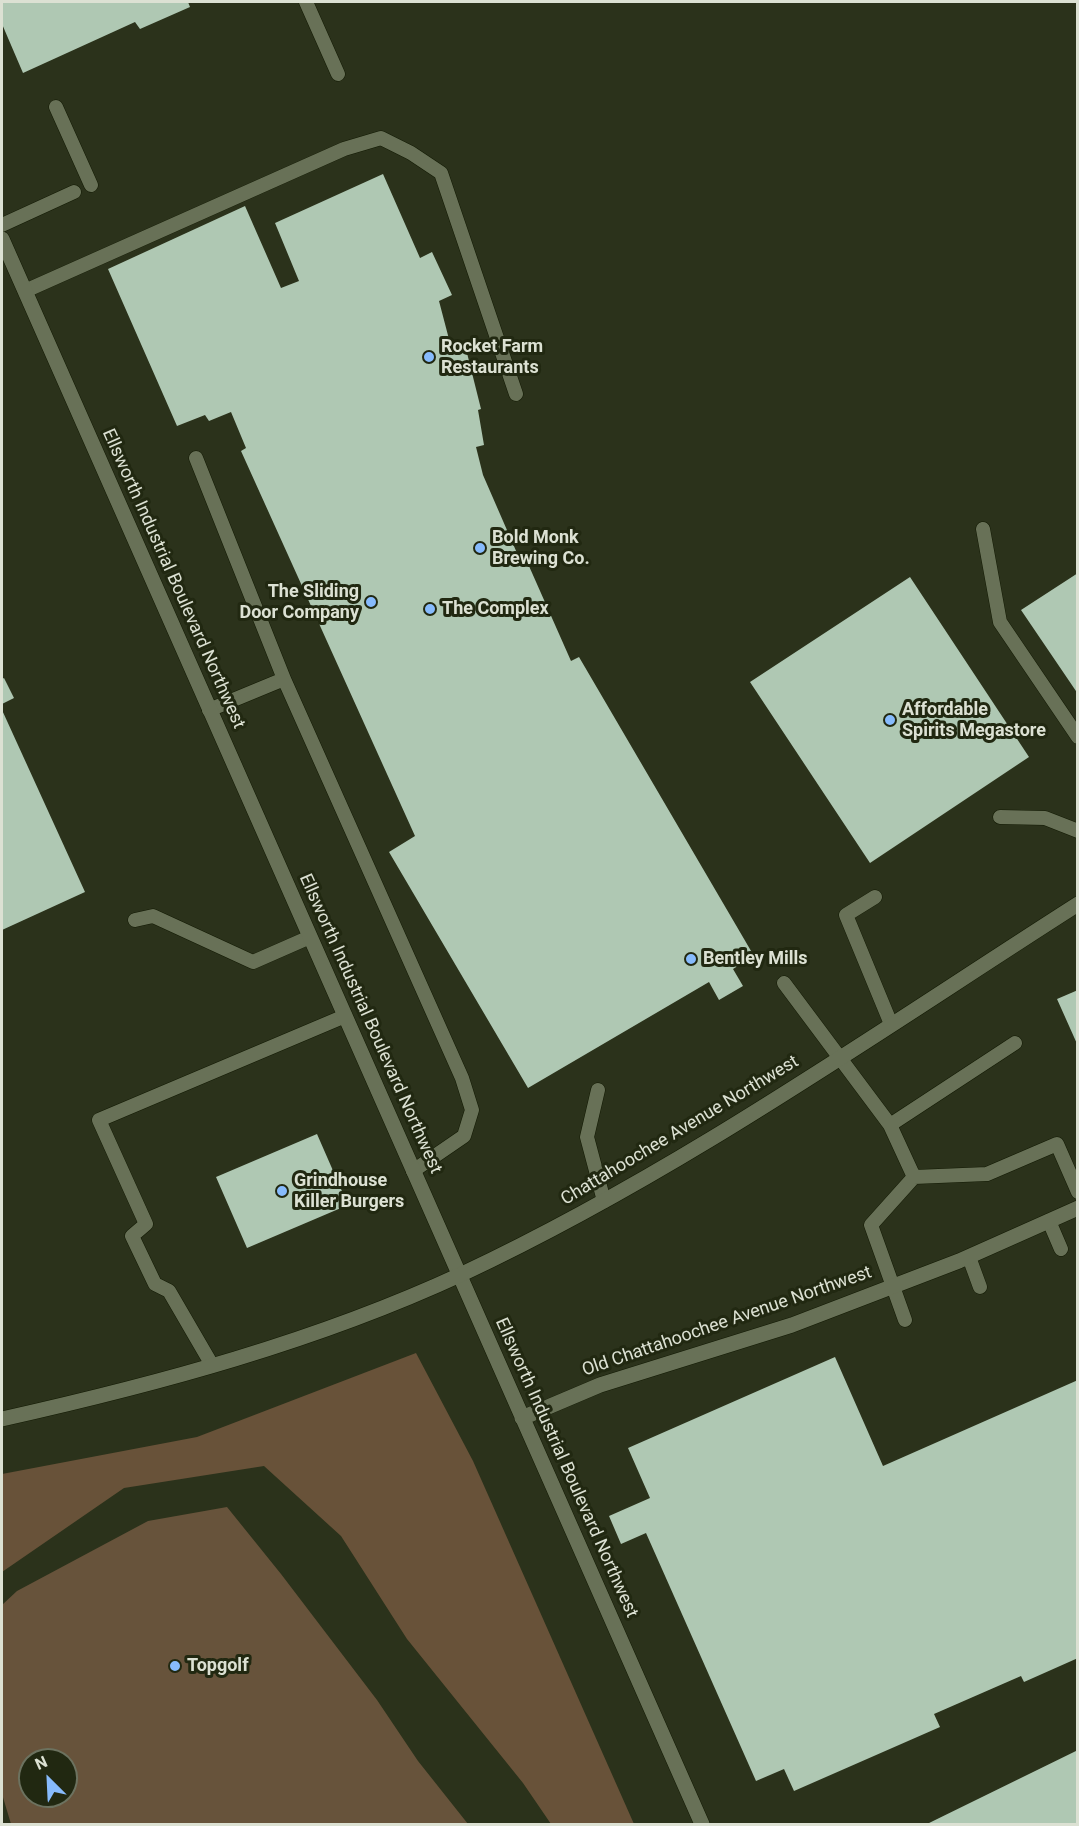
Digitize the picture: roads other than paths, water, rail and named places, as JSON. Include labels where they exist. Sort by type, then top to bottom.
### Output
[{"type":"street","name":"Ellsworth Industrial Boulevard Northwest","points":[[2,239],[702,1824]]},
{"type":"street","name":"Chattahoochee Avenue Northwest","points":[[2,1419],[135,1389],[300,1338],[459,1275],[604,1201],[677,1160],[1077,904]]},
{"type":"street","name":"Old Chattahoochee Avenue Northwest","points":[[522,1418],[600,1385],[792,1325],[969,1257],[1077,1208]]},
{"type":"lane","points":[[306,2],[338,74]]},
{"type":"lane","points":[[56,107],[91,185]]},
{"type":"lane","points":[[25,291],[344,149],[381,138],[411,153],[441,173],[516,394]]},
{"type":"lane","points":[[2,225],[74,192]]},
{"type":"lane","points":[[196,458],[284,679],[462,1078],[472,1110],[464,1136],[413,1171]]},
{"type":"lane","points":[[982,529],[1000,622],[1077,737]]},
{"type":"lane","points":[[209,710],[284,679]]},
{"type":"lane","points":[[1000,817],[1045,818],[1077,831]]},
{"type":"lane","points":[[875,897],[846,915],[891,1023]]},
{"type":"lane","points":[[135,920],[153,916],[252,962],[310,937]]},
{"type":"lane","points":[[784,983],[890,1125],[914,1177]]},
{"type":"lane","points":[[212,1365],[169,1291],[155,1284],[132,1236],[146,1224],[99,1120],[345,1016]]},
{"type":"lane","points":[[890,1125],[1015,1043]]},
{"type":"lane","points":[[598,1090],[587,1137],[604,1201]]},
{"type":"lane","points":[[905,1320],[871,1225],[914,1177],[987,1174],[1057,1144],[1077,1191]]},
{"type":"lane","points":[[1049,1221],[1061,1249]]},
{"type":"lane","points":[[969,1257],[980,1287]]},
{"type":"place","name":"Rocket Farm Restaurants","points":[[429,357]]},
{"type":"place","name":"Bold Monk Brewing Co.","points":[[480,548]]},
{"type":"place","name":"The Sliding Door Company","points":[[371,602]]},
{"type":"place","name":"The Complex","points":[[430,609]]},
{"type":"place","name":"Affordable Spirits Megastore","points":[[890,720]]},
{"type":"place","name":"Bentley Mills","points":[[691,959]]},
{"type":"place","name":"Grindhouse Killer Burgers","points":[[282,1191]]},
{"type":"place","name":"Topgolf","points":[[175,1666]]}]
